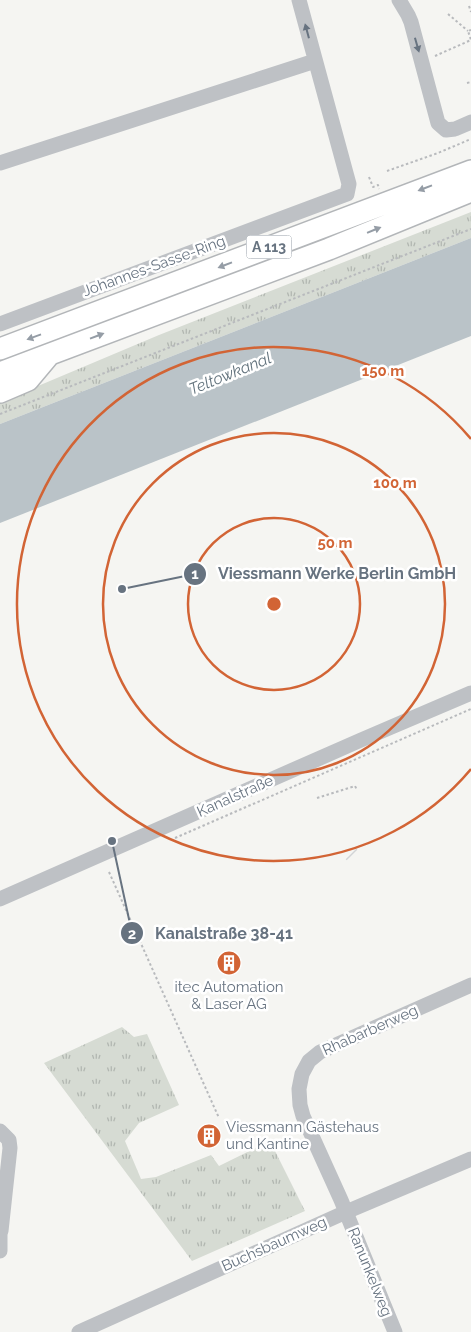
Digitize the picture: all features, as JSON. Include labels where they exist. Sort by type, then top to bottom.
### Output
[{"type":"highway","name":"A 113","points":[[0,350],[471,171]]},
{"type":"highway","name":"A 113","points":[[0,373],[329,249],[471,191]]},
{"type":"highway","points":[[0,392],[28,380],[51,353]]},
{"type":"street","name":"Johannes-Sasse-Ring","points":[[0,324],[347,194],[349,184],[299,0]]},
{"type":"street","points":[[399,0],[408,15],[438,123],[446,130],[455,129],[471,122]]},
{"type":"street","points":[[0,163],[315,61]]},
{"type":"street","name":"Kanalstraße","points":[[0,899],[471,693]]},
{"type":"street","name":"Rhabarberweg","points":[[346,1212],[300,1105],[300,1081],[309,1061],[320,1052],[471,986]]},
{"type":"street","points":[[0,1131],[9,1140],[10,1148],[0,1231],[0,1250]]},
{"type":"street","name":"Buchsbaumweg","points":[[79,1332],[346,1212],[471,1159]]},
{"type":"street","name":"Ranunkelweg","points":[[346,1212],[395,1332]]},
{"type":"path","points":[[469,6],[471,12]]},
{"type":"path","points":[[422,62],[471,40],[468,31],[448,14]]},
{"type":"path","points":[[466,83],[471,82]]},
{"type":"path","points":[[387,171],[471,139]]},
{"type":"path","points":[[368,177],[373,187],[378,185],[379,189]]},
{"type":"path","points":[[0,414],[471,229]]},
{"type":"path","points":[[168,840],[471,709]]},
{"type":"path","points":[[317,798],[355,786],[357,790]]},
{"type":"path","points":[[109,872],[219,1118]]},
{"type":"green space","points":[[471,212],[471,238],[0,424],[0,402],[159,335]]},
{"type":"green space","points":[[122,1027],[134,1037],[147,1034],[179,1105],[139,1123],[125,1141],[141,1179],[156,1177],[211,1155],[219,1166],[270,1141],[305,1211],[192,1261],[44,1063]]},
{"type":"water","name":"Teltowkanal","points":[[471,238],[471,336],[0,523],[0,424]]},
{"type":"place","name":"Viessmann Werke Berlin GmbH","points":[[122,589]]},
{"type":"place","name":"Kanalstraße 38-41","points":[[112,841]]},
{"type":"place","name":"itec Automation & Laser AG","points":[[229,963]]},
{"type":"place","name":"Viessmann Gästehaus und Kantine","points":[[209,1136]]}]
